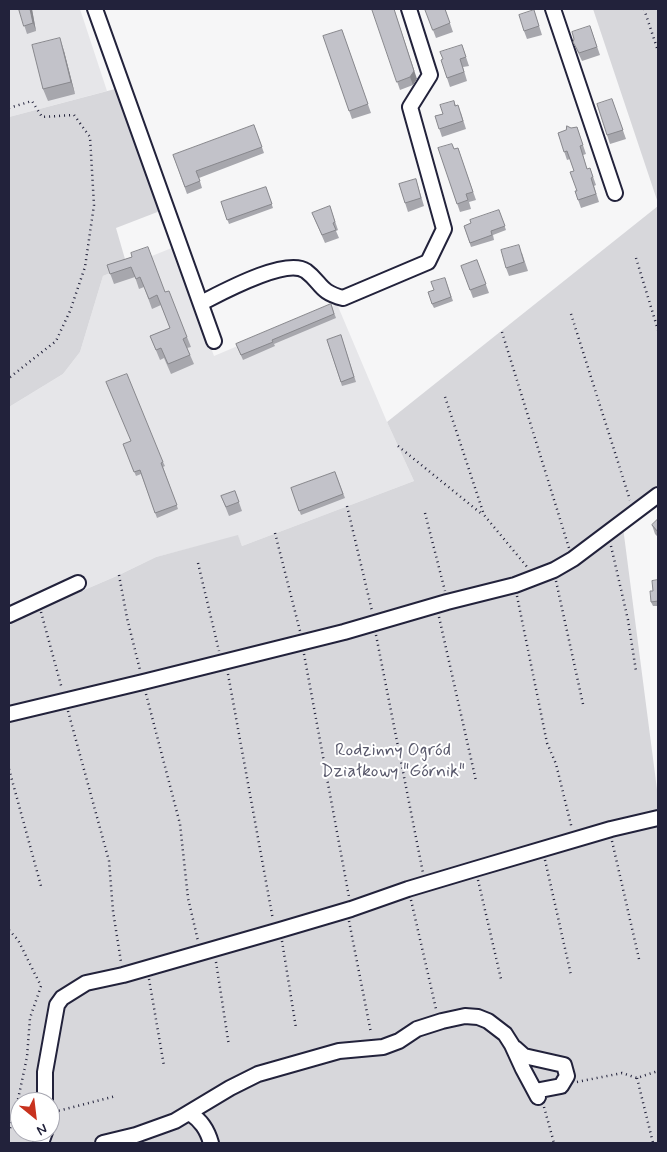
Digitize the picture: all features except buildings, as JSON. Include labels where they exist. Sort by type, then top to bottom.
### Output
[{"type":"lane","points":[[95,9],[214,342]]},
{"type":"lane","points":[[201,303],[281,268],[298,267],[306,271],[330,295],[343,298],[428,262],[444,229],[410,107],[430,75],[409,9]]},
{"type":"lane","points":[[553,9],[615,193]]},
{"type":"lane","points":[[9,714],[224,662],[515,585],[554,570],[573,559],[658,496]]},
{"type":"lane","points":[[9,615],[78,583]]},
{"type":"lane","points":[[47,1092],[45,1072],[58,1005],[62,998],[86,983],[124,975],[278,931],[349,910],[408,889],[542,849],[658,818]]},
{"type":"lane","points":[[103,1143],[136,1135],[175,1121],[258,1074],[339,1052],[383,1047],[399,1041],[417,1030],[442,1021],[465,1016],[478,1016],[505,1034],[537,1094],[561,1086],[567,1076],[564,1065],[524,1056],[512,1045]]},
{"type":"lane","points":[[190,1112],[202,1122],[211,1143]]},
{"type":"path","points":[[644,9],[658,51]]},
{"type":"path","points":[[9,108],[32,101],[42,116],[74,115],[90,137],[94,205],[85,267],[70,311],[56,341],[9,378]]},
{"type":"path","points":[[636,258],[658,330]]},
{"type":"path","points":[[571,314],[631,505]]},
{"type":"path","points":[[502,332],[573,559]]},
{"type":"path","points":[[445,397],[484,516]]},
{"type":"path","points":[[398,446],[484,516],[534,578]]},
{"type":"path","points":[[347,506],[374,623],[425,884]]},
{"type":"path","points":[[425,513],[476,781]]},
{"type":"path","points":[[275,533],[302,642],[370,1033]]},
{"type":"path","points":[[613,549],[636,670]]},
{"type":"path","points":[[198,563],[224,662],[296,1028]]},
{"type":"path","points":[[554,570],[583,704]]},
{"type":"path","points":[[119,575],[127,618],[180,824],[188,898],[207,950],[229,1046]]},
{"type":"path","points":[[515,585],[547,743],[556,764],[575,840]]},
{"type":"path","points":[[40,608],[109,862],[113,911],[124,975]]},
{"type":"path","points":[[9,769],[41,886]]},
{"type":"path","points":[[609,830],[638,959]]},
{"type":"path","points":[[542,849],[571,975]]},
{"type":"path","points":[[475,869],[501,979]]},
{"type":"path","points":[[408,889],[437,1014]]},
{"type":"path","points":[[9,930],[18,940],[41,986],[30,1018],[27,1057],[9,1132]]},
{"type":"path","points":[[147,968],[164,1066]]},
{"type":"path","points":[[561,1086],[622,1073],[637,1078],[658,1071]]},
{"type":"path","points":[[637,1078],[653,1143]]},
{"type":"path","points":[[537,1094],[546,1110],[554,1143]]},
{"type":"path","points":[[60,1105],[116,1096]]},
{"type":"shaded area","points":[[9,9],[80,9],[107,91],[9,117]]},
{"type":"shaded area","points":[[174,247],[214,356],[337,304],[414,481],[242,546],[238,536],[156,557],[40,609],[10,625],[9,407],[63,374],[80,352],[103,276]]},
{"type":"green space","points":[[593,9],[658,9],[658,203]]},
{"type":"green space","points":[[115,89],[160,211],[116,228],[127,266],[103,276],[80,352],[63,374],[9,407],[9,117]]},
{"type":"green space","name":"Rodzinny Ogród Działkowy \"Górnik\"","points":[[658,206],[658,487],[622,512],[658,797],[658,1143],[9,1143],[9,625],[40,609],[156,557],[238,535],[242,546],[414,481],[387,422]]}]
